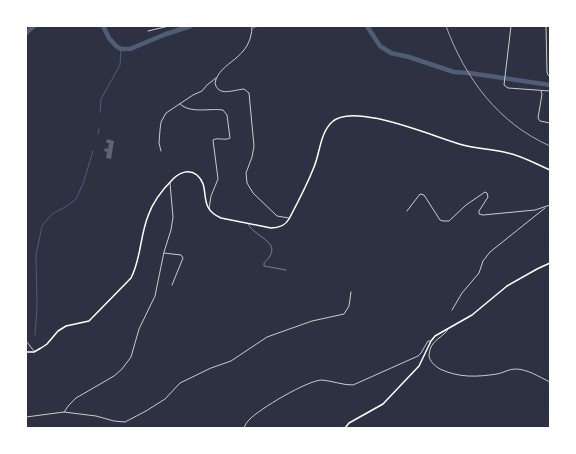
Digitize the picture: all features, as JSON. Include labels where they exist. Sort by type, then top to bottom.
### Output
[{"type":"main road","points":[[26,352],[34,352],[47,344],[58,331],[66,326],[82,324],[89,321],[131,278],[135,270],[147,217],[158,195],[178,174],[189,172],[198,176],[204,185],[206,204],[215,215],[221,218],[274,228],[282,226],[290,218],[314,167],[326,129],[335,119],[345,116],[358,116],[389,121],[467,146],[508,153],[550,170]]},
{"type":"main road","points":[[345,428],[349,424],[383,404],[419,366],[435,336],[472,315],[507,286],[537,269],[550,264]]},
{"type":"street","points":[[148,31],[169,26]]},
{"type":"street","points":[[511,26],[505,71],[505,87],[550,91]]},
{"type":"street","points":[[546,26],[547,72],[550,76]]},
{"type":"street","points":[[161,151],[159,143],[161,122],[166,113],[193,95],[202,92],[207,84],[216,78],[245,49],[251,37],[252,27]]},
{"type":"street","points":[[216,78],[215,83],[219,91],[224,92],[244,89],[249,93],[254,146],[252,157],[246,173],[248,186],[277,216],[290,218]]},
{"type":"street","points":[[541,90],[542,94],[538,118],[540,121],[550,123]]},
{"type":"street","points":[[180,104],[186,108],[216,109],[223,110],[226,113],[230,138],[213,140],[218,179],[211,196],[209,209]]},
{"type":"street","points":[[64,412],[69,404],[76,398],[109,379],[127,362],[130,357],[139,329],[155,296],[164,252],[171,230],[173,217],[170,182]]},
{"type":"street","points":[[407,211],[420,194],[424,195],[440,220],[445,222],[485,192],[487,193],[488,197],[479,210],[481,215],[535,210],[550,205]]},
{"type":"street","points":[[452,310],[460,296],[479,274],[482,261],[490,252],[498,244],[546,207]]},
{"type":"street","points":[[164,252],[181,255],[183,258],[172,285]]},
{"type":"street","points":[[26,417],[64,412],[96,416],[120,422],[130,420],[165,399],[180,383],[211,368],[237,358],[267,337],[312,321],[344,314],[349,306],[351,292]]},
{"type":"street","points":[[448,328],[447,332],[435,341],[429,354],[430,361],[437,367],[460,376],[467,377],[499,374],[516,369],[529,372],[550,382]]},
{"type":"street","points":[[26,341],[34,352]]},
{"type":"street","points":[[244,428],[250,419],[259,412],[305,385],[322,380],[353,385],[418,356],[421,354],[428,341],[431,341]]},
{"type":"lane","points":[[252,27],[258,26]]},
{"type":"lane","points":[[248,223],[250,228],[265,239],[272,248],[271,255],[264,263],[264,266],[286,270]]},
{"type":"building","points":[[107,139],[114,141],[111,159],[106,158],[107,152],[104,151],[105,148],[108,149],[109,143],[106,143]]},
{"type":"waterway","points":[[26,33],[34,26]]},
{"type":"waterway","points":[[103,26],[109,38],[121,49],[130,49],[166,34],[191,26]]},
{"type":"waterway","points":[[367,26],[380,46],[391,53],[409,57],[454,72],[550,85]]},
{"type":"waterway","points":[[100,112],[101,99],[120,65],[121,49]]},
{"type":"waterway","points":[[98,134],[99,129]]},
{"type":"waterway","points":[[35,335],[37,306],[36,255],[42,226],[52,214],[76,199],[83,184],[93,151]]},
{"type":"railway","points":[[446,26],[463,63],[486,97],[499,112],[514,125],[550,146]]}]
